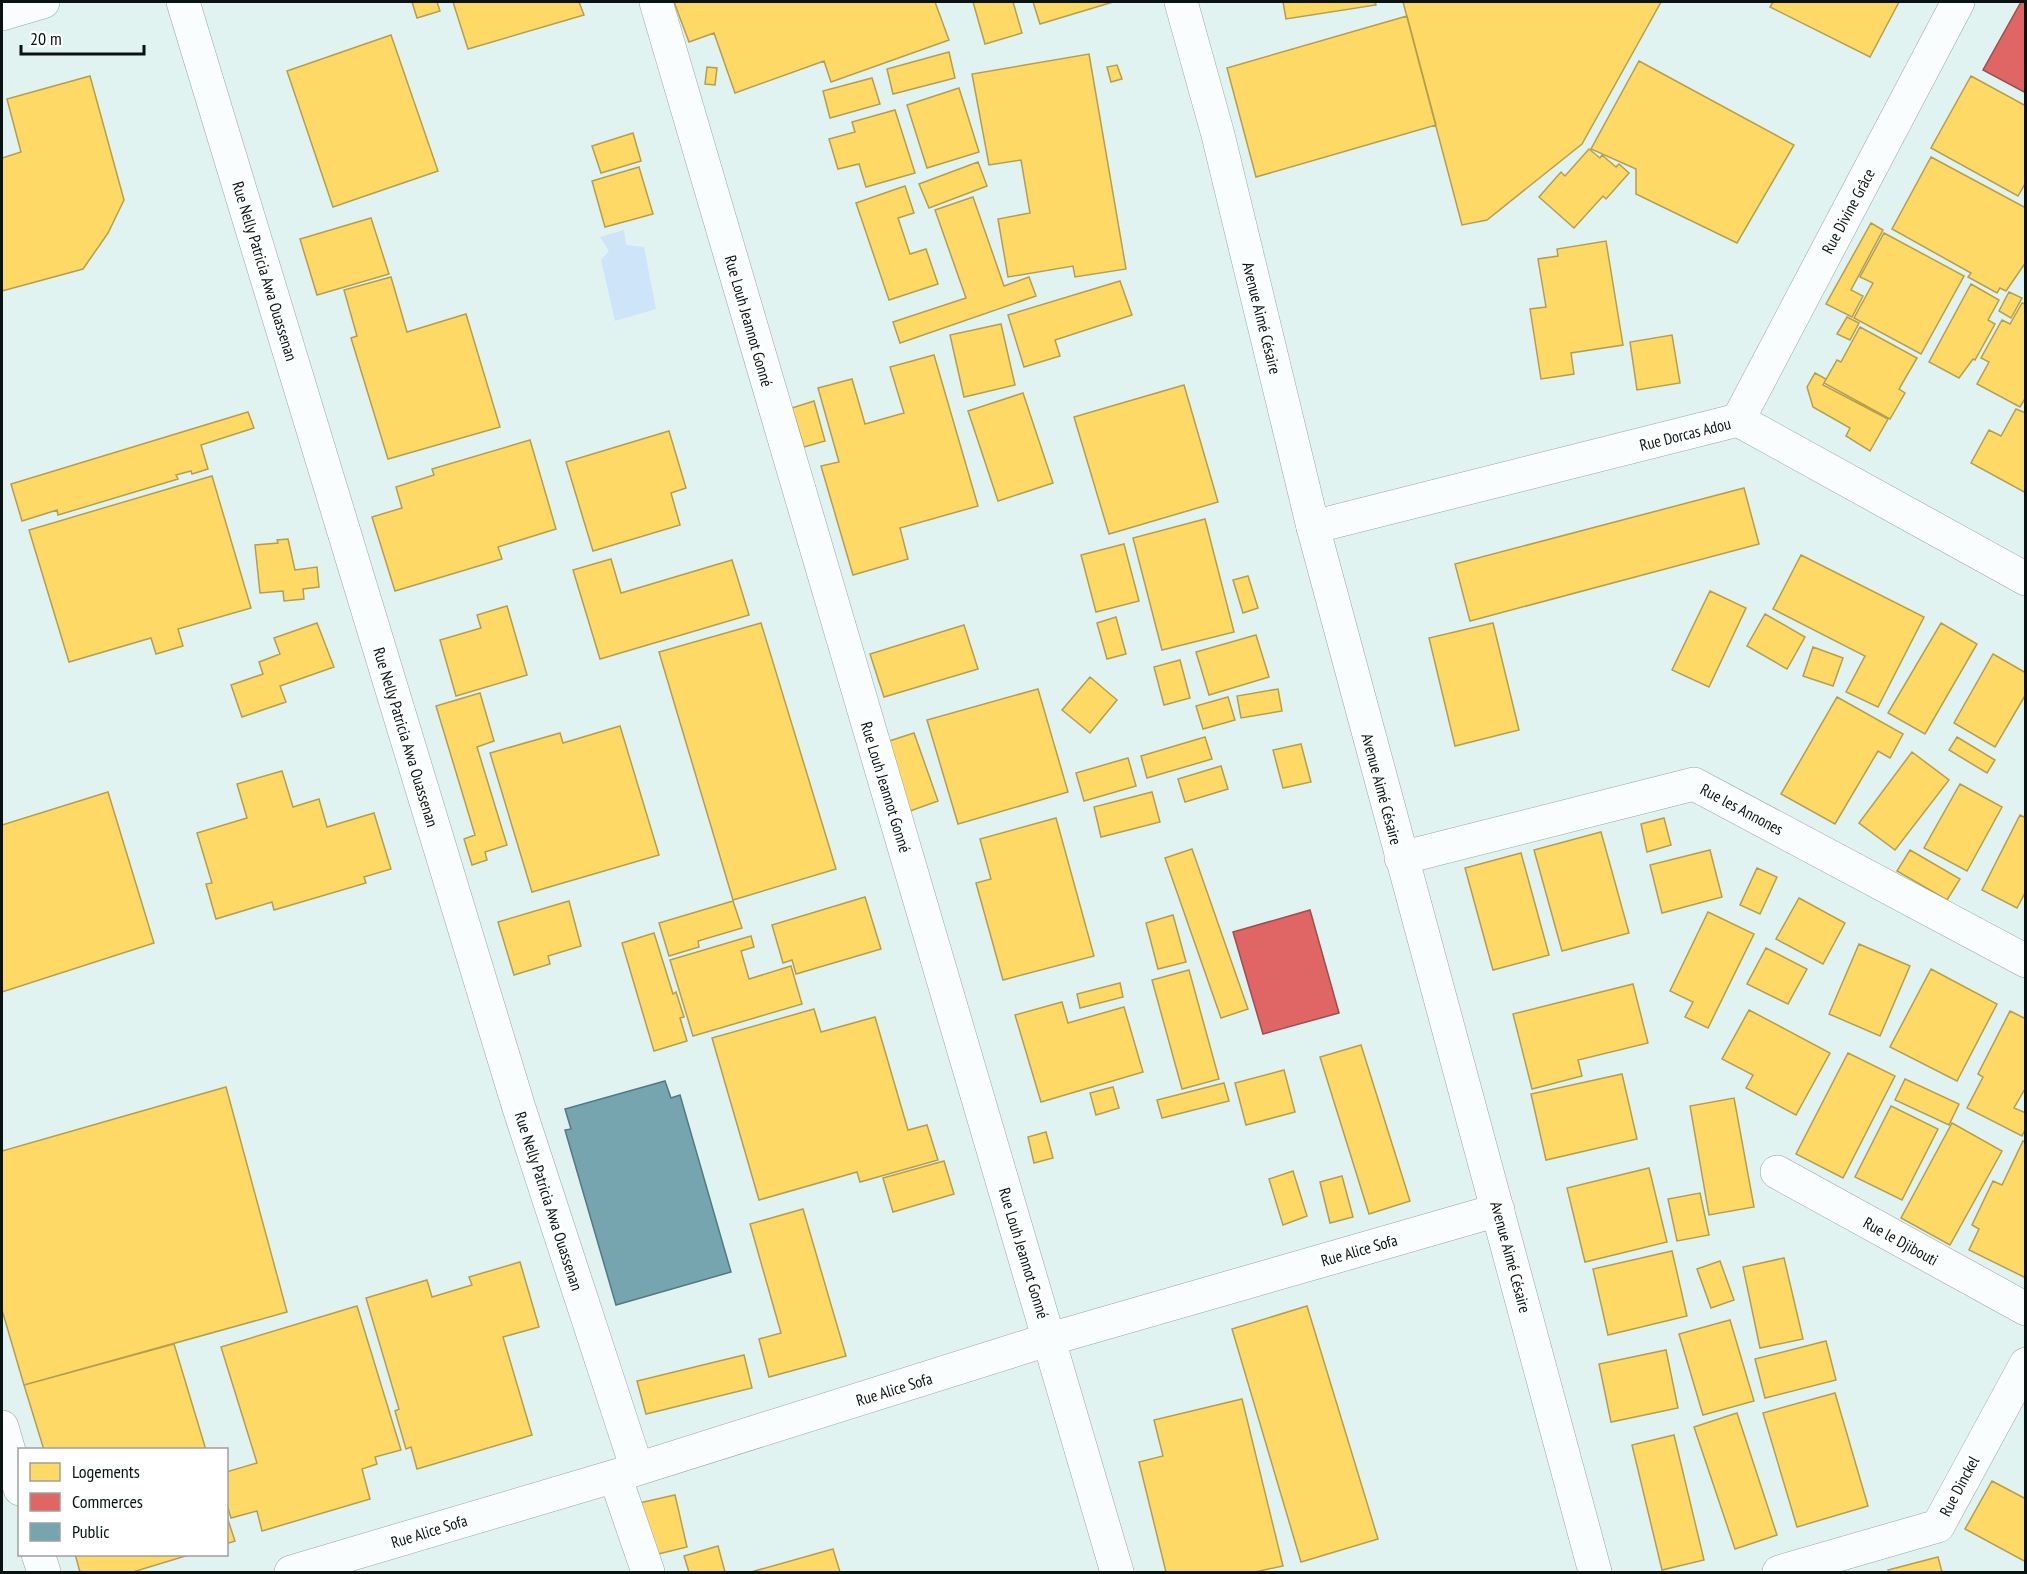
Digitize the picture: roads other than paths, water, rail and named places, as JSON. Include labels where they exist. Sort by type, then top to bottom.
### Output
[{"type":"street","points":[[2,14],[43,2]]},
{"type":"street","name":"Rue Nelly Patricia Awa Ouassenan","points":[[183,2],[519,1108],[626,1473],[648,1572]]},
{"type":"street","name":"Rue Louh Jeannot Gonné","points":[[656,2],[1117,1572]]},
{"type":"street","name":"Avenue Aimé Césaire","points":[[1181,2],[1218,135],[1313,527],[1595,1572]]},
{"type":"street","name":"Rue Divine Grâce","points":[[1738,420],[1958,2]]},
{"type":"street","name":"Rue Dorcas Adou","points":[[1313,527],[1738,420],[2025,579]]},
{"type":"street","name":"Rue les Annones","points":[[1401,858],[1694,784],[2025,961]]},
{"type":"street","name":"Rue le Djibouti","points":[[1777,1172],[2025,1309]]},
{"type":"street","name":"Rue Alice Sofa","points":[[298,1571],[626,1473],[1050,1340],[1498,1210]]},
{"type":"street","name":"Rue Dinckel","points":[[1779,1572],[1938,1526],[2025,1364]]},
{"type":"street","points":[[2,1427],[18,1482]]},
{"type":"street","points":[[40,1556],[44,1572]]},
{"type":"water","points":[[624,230],[626,245],[644,247],[656,309],[615,321],[601,260],[609,251],[600,237]]}]
